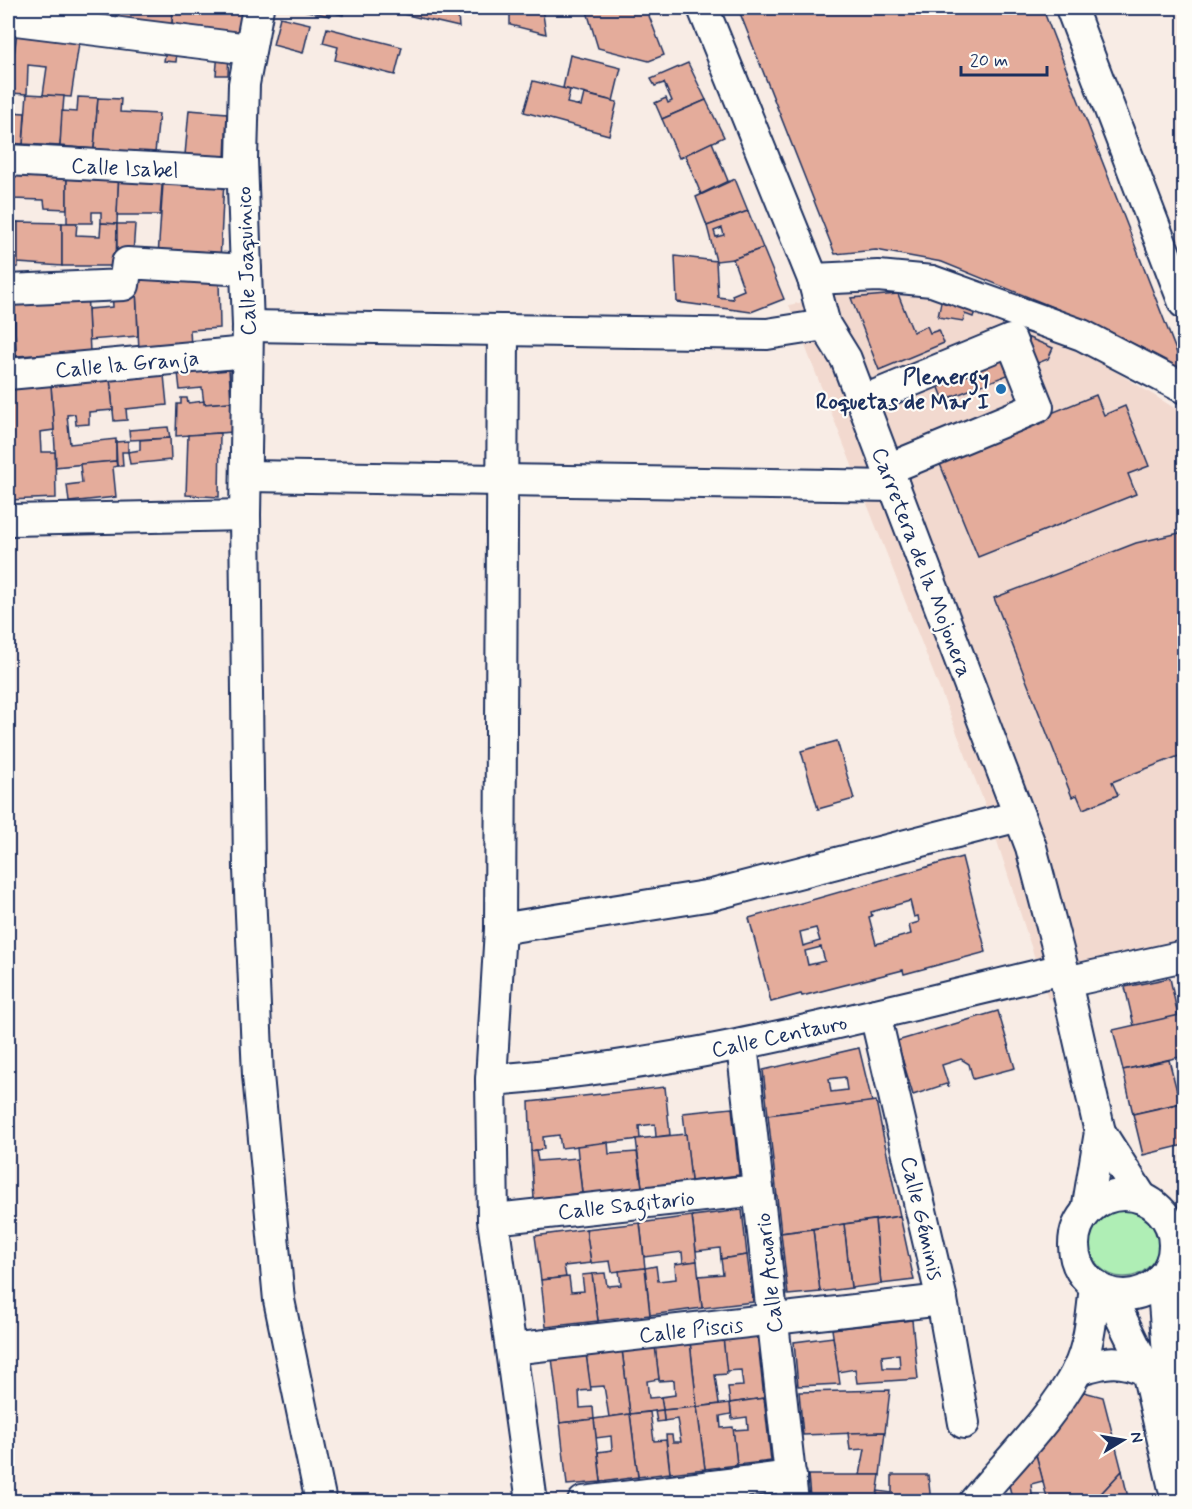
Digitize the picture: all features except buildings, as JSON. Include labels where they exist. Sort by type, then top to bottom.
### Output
[{"type":"street","name":"Calle Joaquinico","points":[[258,8],[244,84],[242,173],[248,339],[245,515],[249,869],[258,1075],[279,1300],[321,1502]]},
{"type":"street","name":"Carretera de la Mojonera","points":[[703,8],[813,279],[825,325],[846,359],[1031,847],[1065,975],[1100,1132],[1087,1210]]},
{"type":"street","points":[[1071,8],[1185,303]]},
{"type":"street","points":[[8,19],[249,49]]},
{"type":"street","name":"Calle Isabel","points":[[8,160],[242,173]]},
{"type":"street","points":[[8,290],[124,285],[128,263],[246,270]]},
{"type":"street","points":[[813,279],[878,276],[932,281],[1082,335],[1185,388]]},
{"type":"street","name":"Calle la Granja","points":[[8,374],[248,339],[503,330],[768,334],[825,325]]},
{"type":"street","points":[[503,330],[500,929],[491,1080],[494,1219],[532,1502]]},
{"type":"street","points":[[246,476],[502,480],[891,477],[1038,407],[1011,340],[862,401]]},
{"type":"street","points":[[12,519],[245,515]]},
{"type":"street","points":[[500,929],[712,895],[1019,816]]},
{"type":"street","name":"Calle Centauro","points":[[491,1080],[534,1077],[742,1045],[875,1014],[1065,975],[1185,956]]},
{"type":"street","name":"Calle Géminis","points":[[875,1014],[942,1300],[964,1423]]},
{"type":"street","name":"Calle Acuario","points":[[742,1045],[792,1489]]},
{"type":"street","name":"Carretera de la Mojonera","points":[[1100,1132],[1148,1201]]},
{"type":"street","name":"Calle Sagitario","points":[[494,1219],[758,1190]]},
{"type":"street","points":[[1177,1502],[1147,1371],[1102,1289],[1080,1268],[1075,1254],[1074,1238],[1087,1210],[1099,1201],[1112,1196],[1127,1194],[1185,1209]]},
{"type":"street","points":[[1148,1201],[1165,1216],[1172,1229],[1174,1245],[1169,1366],[1185,1429]]},
{"type":"street","points":[[1102,1289],[1129,1294],[1142,1291],[1173,1263]]},
{"type":"street","points":[[974,1502],[1046,1416],[1077,1370],[1102,1289]]},
{"type":"street","name":"Calle Piscis","points":[[511,1349],[942,1300]]},
{"type":"street","points":[[1077,1370],[1105,1362],[1127,1362],[1147,1371]]},
{"type":"street","points":[[583,1502],[792,1489]]},
{"type":"shaded area","points":[[914,293],[980,311],[1078,348],[1184,414],[1184,967],[1048,999],[986,807],[789,305],[839,294]]},
{"type":"green space","points":[[1124,1207],[1137,1210],[1149,1217],[1156,1229],[1159,1242],[1156,1255],[1149,1267],[1137,1274],[1124,1277],[1111,1274],[1099,1267],[1092,1255],[1089,1242],[1092,1229],[1099,1217],[1111,1210]]},
{"type":"place","name":"Plenergy Roquetas de Mar I","points":[[1001,389]]}]
